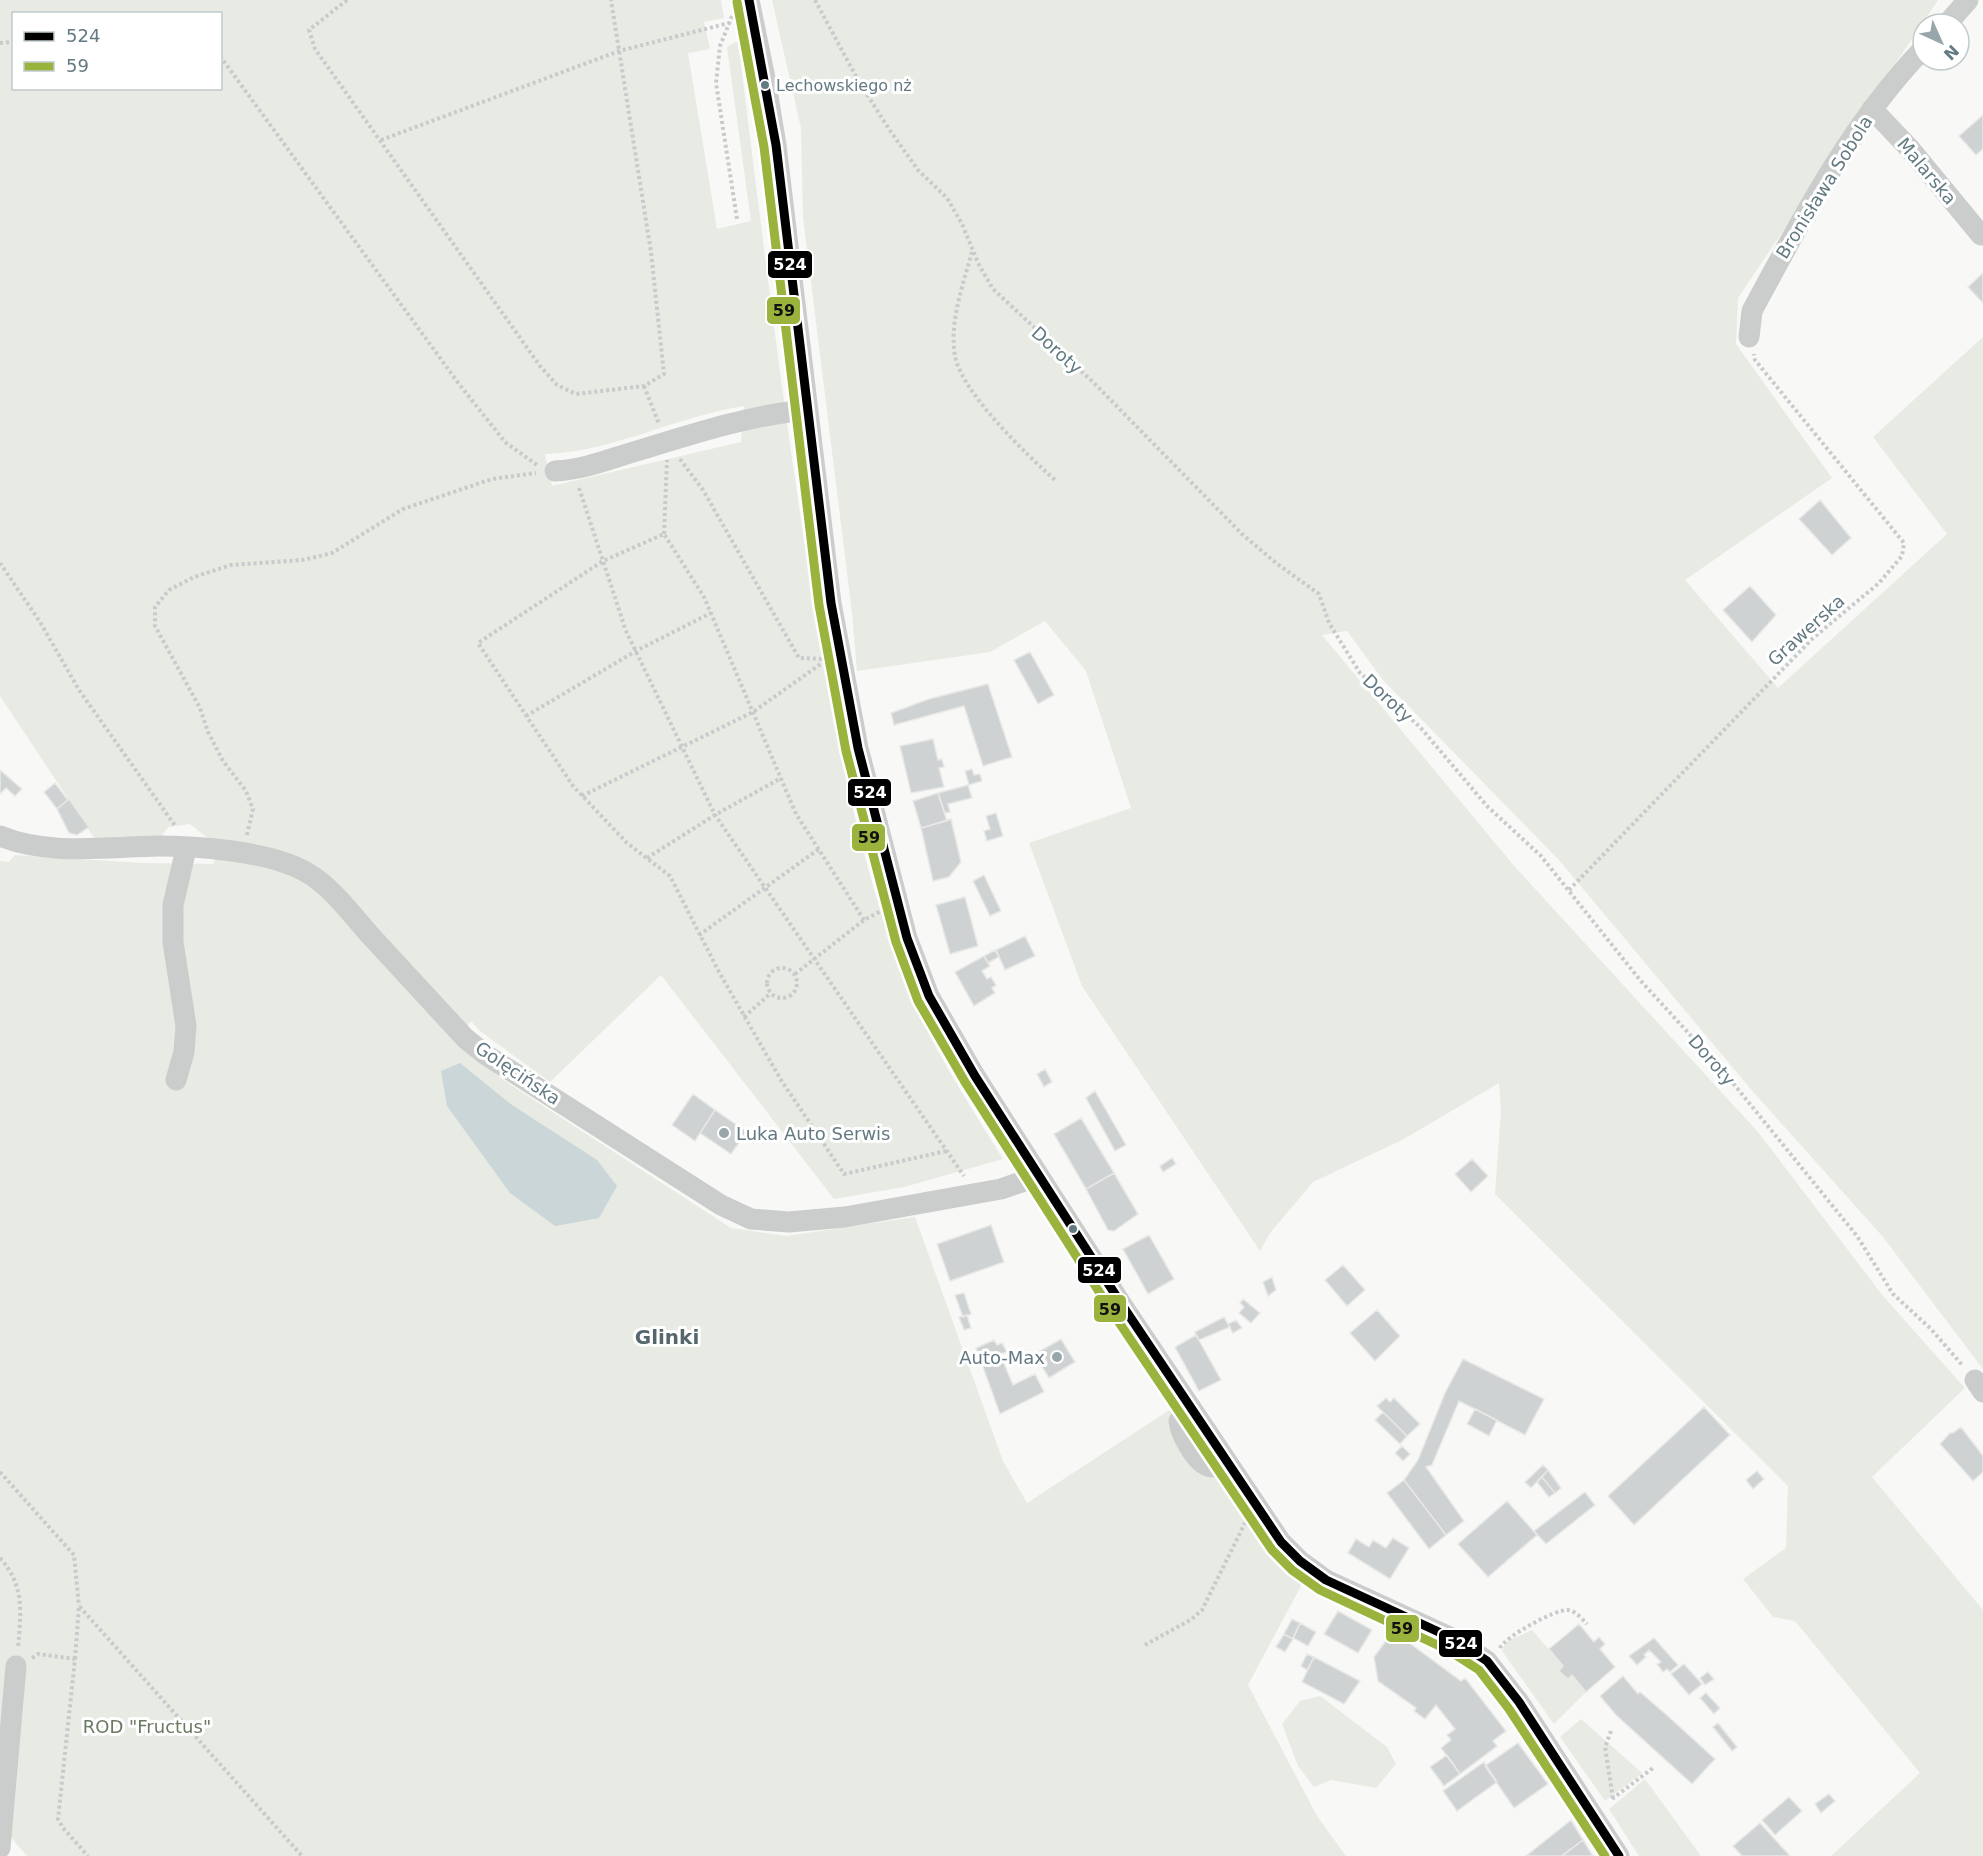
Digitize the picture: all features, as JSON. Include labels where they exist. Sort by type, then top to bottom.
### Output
[{"type":"street","points":[[1958,12],[1968,0]]},
{"type":"street","points":[[742,4],[765,78],[776,145],[843,677],[858,748],[907,938],[926,988],[951,1038],[1039,1176],[1228,1466],[1260,1514],[1288,1550],[1317,1575],[1454,1639],[1487,1661],[1519,1702],[1619,1856]]},
{"type":"street","name":"Bronisława Sobola","points":[[1749,337],[1752,311],[1785,249],[1872,109],[1911,62]]},
{"type":"street","name":"Malarska","points":[[1872,109],[1910,149],[1981,235]]},
{"type":"street","points":[[564,470],[664,434],[808,410]]},
{"type":"street","name":"Golęcińska","points":[[0,837],[12,841],[64,848],[166,846],[240,853],[264,856],[298,868],[324,886],[465,1038],[486,1055],[721,1205],[752,1219],[789,1222],[845,1217],[1011,1187],[1039,1176]]},
{"type":"street","points":[[176,1080],[184,1052],[186,1026],[173,942],[173,905],[186,849]]},
{"type":"street","points":[[0,1848],[16,1666]]},
{"type":"path","points":[[347,0],[309,30],[315,49],[540,366],[557,385],[576,394],[644,386],[664,375],[651,252],[611,0]]},
{"type":"path","name":"Doroty","points":[[815,0],[859,82],[891,132],[918,170],[947,198],[962,224],[972,252],[993,289],[1022,319],[1094,383],[1242,534],[1276,563],[1319,594],[1329,623],[1360,673],[1420,728],[1487,806],[1541,856],[1640,980],[1724,1072],[1857,1236],[1893,1294],[1931,1329],[1979,1386]]},
{"type":"path","points":[[737,219],[716,83],[720,46],[729,23],[742,4]]},
{"type":"path","points":[[381,140],[619,51],[729,23]]},
{"type":"path","points":[[222,59],[391,291],[505,442],[530,460],[564,470]]},
{"type":"path","points":[[972,252],[954,331],[955,356],[961,376],[1028,456],[1055,480]]},
{"type":"path","name":"Grawerska","points":[[1569,890],[1812,639],[1879,583],[1902,556],[1904,543],[1755,360],[1749,337]]},
{"type":"path","points":[[582,796],[681,745],[753,712],[826,660],[799,658],[703,490],[664,434],[644,386]]},
{"type":"path","points":[[664,434],[664,534],[704,597],[796,814],[864,921]]},
{"type":"path","points":[[564,470],[603,561],[626,631],[716,814],[813,960],[975,1192]]},
{"type":"path","points":[[240,853],[253,809],[246,791],[223,761],[208,732],[200,708],[154,626],[155,607],[169,590],[194,577],[231,565],[303,560],[332,553],[403,509],[447,492],[492,479],[564,470]]},
{"type":"path","points":[[664,534],[603,561],[478,643],[582,796],[627,843],[670,876],[744,1017],[781,1080],[844,1174],[946,1151]]},
{"type":"path","points":[[0,563],[40,622],[79,690],[180,832],[186,849]]},
{"type":"path","points":[[526,716],[636,651],[711,613]]},
{"type":"path","points":[[647,858],[716,814],[781,778]]},
{"type":"path","points":[[699,935],[819,849]]},
{"type":"path","points":[[795,974],[864,921],[886,908]]},
{"type":"path","points":[[787,968],[795,974],[798,984],[794,993],[785,998],[771,993],[767,979],[773,971],[787,968]]},
{"type":"path","points":[[744,1017],[771,993]]},
{"type":"path","points":[[0,1472],[74,1555],[79,1606],[58,1819],[88,1856]]},
{"type":"path","points":[[1145,1645],[1192,1619],[1202,1610],[1246,1520],[1260,1514]]},
{"type":"path","points":[[0,1558],[12,1572],[18,1584],[20,1620],[16,1666]]},
{"type":"path","points":[[79,1606],[302,1856]]},
{"type":"path","points":[[1501,1656],[1499,1651],[1503,1641],[1546,1617],[1569,1610],[1587,1624]]},
{"type":"path","points":[[16,1666],[38,1654],[75,1659]]},
{"type":"path","points":[[1611,1731],[1605,1747],[1613,1799]]},
{"type":"path","points":[[1607,1803],[1653,1768]]},
{"type":"green space","name":"ROD \"Fructus\"","points":[[0,0],[721,0],[724,18],[704,22],[710,49],[688,53],[717,229],[751,221],[727,47],[738,41],[800,516],[828,686],[860,838],[889,937],[916,1008],[951,1074],[1003,1159],[904,1187],[834,1199],[661,975],[550,1082],[480,1031],[471,1021],[458,1042],[502,1079],[731,1228],[786,1236],[915,1217],[1003,1461],[1027,1503],[1174,1407],[1265,1550],[1302,1584],[1248,1685],[1317,1816],[1346,1856],[27,1856],[9,1835],[0,1830],[0,861],[9,862],[15,855],[144,863],[213,864],[223,840],[210,840],[190,824],[168,827],[159,840],[95,839],[0,696]],"holes":[[[744,406],[741,442],[552,486],[545,454],[570,452],[620,441],[694,417]]]},
{"type":"green space","points":[[772,0],[1938,0],[1930,12],[1911,12],[1911,40],[1738,298],[1736,344],[1832,478],[1685,580],[1778,688],[1947,534],[1873,437],[1983,337],[1983,1369],[1883,1237],[1749,1087],[1559,860],[1383,680],[1347,631],[1322,635],[1515,867],[1758,1132],[1883,1296],[1965,1388],[1872,1477],[1983,1610],[1983,1856],[1831,1856],[1920,1773],[1795,1621],[1773,1617],[1743,1579],[1786,1548],[1788,1486],[1495,1194],[1501,1112],[1499,1083],[1404,1139],[1313,1182],[1270,1233],[1260,1251],[1082,986],[1029,843],[1131,808],[1086,671],[1045,621],[990,652],[857,671],[852,613],[803,217],[801,128]]},
{"type":"green space","points":[[1532,1630],[1563,1666],[1559,1671],[1568,1679],[1572,1675],[1586,1692],[1554,1724],[1502,1651],[1506,1642]]},
{"type":"green space","points":[[1320,1696],[1387,1747],[1396,1764],[1376,1788],[1331,1780],[1314,1787],[1298,1766],[1282,1724],[1300,1701]]},
{"type":"green space","points":[[1581,1719],[1642,1773],[1605,1801],[1560,1737]]},
{"type":"green space","points":[[1645,1779],[1701,1856],[1639,1856],[1609,1809]]},
{"type":"shaded area","points":[[460,1063],[512,1105],[597,1160],[617,1186],[599,1218],[555,1226],[510,1193],[447,1106],[441,1071]]},
{"type":"building","points":[[1983,115],[1983,149],[1976,155],[1959,136]]},
{"type":"building","points":[[1983,273],[1983,303],[1968,287]]},
{"type":"building","points":[[1820,500],[1851,538],[1832,555],[1799,519]]},
{"type":"building","points":[[1750,586],[1776,615],[1752,642],[1723,610]]},
{"type":"building","points":[[1030,652],[1054,695],[1038,704],[1014,660]]},
{"type":"building","points":[[988,684],[1012,757],[983,766],[964,706],[894,725],[891,713],[929,699]]},
{"type":"building","points":[[933,739],[938,760],[942,759],[944,767],[939,768],[944,787],[911,793],[900,746]]},
{"type":"building","points":[[972,769],[974,775],[980,774],[982,781],[969,785],[965,771]]},
{"type":"building","points":[[0,770],[22,789],[15,796],[6,788],[0,794]]},
{"type":"building","points":[[55,783],[68,800],[57,809],[44,792]]},
{"type":"building","points":[[968,785],[972,798],[948,804],[950,812],[945,813],[938,793]]},
{"type":"building","points":[[938,793],[947,821],[921,828],[913,801]]},
{"type":"building","points":[[69,799],[89,827],[77,835],[69,833],[57,809]]},
{"type":"building","points":[[996,813],[1003,836],[987,841],[984,831],[990,829],[986,816]]},
{"type":"building","points":[[951,819],[961,862],[949,877],[933,881],[921,828]]},
{"type":"building","points":[[984,875],[1001,911],[990,916],[973,881]]},
{"type":"building","points":[[965,897],[978,946],[950,954],[936,905]]},
{"type":"building","points":[[1025,936],[1035,956],[1005,970],[996,950]]},
{"type":"building","points":[[995,950],[999,957],[988,963],[984,956]]},
{"type":"building","points":[[984,956],[990,966],[982,971],[987,979],[991,977],[996,985],[992,988],[995,993],[974,1006],[955,972]]},
{"type":"building","points":[[1045,1069],[1052,1082],[1044,1087],[1037,1074]]},
{"type":"building","points":[[1095,1091],[1126,1145],[1115,1151],[1086,1098]]},
{"type":"building","points":[[693,1094],[715,1110],[695,1141],[672,1125]]},
{"type":"building","name":"Luka Auto Serwis","points":[[715,1110],[747,1132],[731,1154],[700,1133]]},
{"type":"building","points":[[1081,1118],[1114,1173],[1086,1189],[1054,1134]]},
{"type":"building","points":[[1172,1158],[1176,1164],[1163,1172],[1160,1166]]},
{"type":"building","points":[[1472,1159],[1488,1176],[1471,1192],[1455,1174]]},
{"type":"building","points":[[1114,1173],[1138,1214],[1114,1231],[1108,1230],[1086,1189]]},
{"type":"building","points":[[991,1225],[1004,1262],[950,1281],[937,1244]]},
{"type":"building","points":[[1149,1235],[1174,1279],[1148,1294],[1123,1249]]},
{"type":"building","points":[[1343,1265],[1365,1290],[1347,1306],[1325,1280]]},
{"type":"building","points":[[1272,1277],[1276,1290],[1268,1296],[1263,1282]]},
{"type":"building","points":[[964,1293],[971,1314],[963,1317],[955,1295]]},
{"type":"building","points":[[1243,1299],[1260,1313],[1251,1323],[1239,1313],[1244,1307],[1240,1303]]},
{"type":"building","points":[[1377,1310],[1400,1336],[1375,1361],[1350,1333]]},
{"type":"building","points":[[967,1315],[971,1328],[964,1330],[959,1317]]},
{"type":"building","points":[[1224,1317],[1230,1327],[1199,1340],[1195,1332]]},
{"type":"building","points":[[1236,1320],[1242,1328],[1233,1333],[1228,1324]]},
{"type":"building","points":[[1196,1335],[1221,1380],[1199,1391],[1175,1347]]},
{"type":"building","name":"Auto-Max","points":[[1061,1339],[1075,1362],[1049,1378],[1041,1365],[1047,1362],[1040,1351]]},
{"type":"building","points":[[994,1340],[997,1345],[1002,1343],[1007,1352],[1000,1354],[1013,1385],[1035,1374],[1044,1392],[1000,1414],[976,1348]]},
{"type":"building","points":[[1463,1359],[1544,1399],[1525,1435],[1459,1401],[1432,1465],[1426,1467],[1464,1521],[1446,1535],[1404,1480],[1418,1460],[1445,1393]]},
{"type":"building","points":[[1386,1398],[1390,1402],[1394,1398],[1420,1424],[1407,1436],[1377,1406]]},
{"type":"building","points":[[1704,1407],[1730,1435],[1634,1525],[1608,1496]]},
{"type":"building","points":[[1475,1409],[1497,1420],[1489,1436],[1467,1424]]},
{"type":"building","points":[[1383,1412],[1407,1436],[1400,1444],[1375,1420]]},
{"type":"building","points":[[1961,1427],[1983,1456],[1983,1472],[1973,1481],[1940,1444],[1950,1433]]},
{"type":"building","points":[[1402,1446],[1410,1454],[1403,1461],[1395,1453]]},
{"type":"building","points":[[1543,1465],[1548,1470],[1531,1488],[1525,1482]]},
{"type":"building","points":[[1548,1470],[1561,1488],[1555,1493],[1542,1477]]},
{"type":"building","points":[[1757,1471],[1764,1479],[1753,1489],[1746,1480]]},
{"type":"building","points":[[1542,1477],[1555,1493],[1549,1497],[1537,1482]]},
{"type":"building","points":[[1404,1480],[1446,1535],[1429,1549],[1387,1493]]},
{"type":"building","points":[[1585,1492],[1595,1505],[1546,1544],[1534,1531]]},
{"type":"building","points":[[1507,1501],[1537,1535],[1488,1577],[1458,1544]]},
{"type":"building","points":[[1393,1538],[1409,1548],[1390,1579],[1348,1553],[1356,1539],[1369,1547],[1373,1540],[1386,1548]]},
{"type":"building","points":[[1338,1611],[1372,1630],[1358,1653],[1324,1634]]},
{"type":"building","points":[[1292,1619],[1300,1623],[1293,1639],[1284,1634]]},
{"type":"building","points":[[1300,1623],[1316,1632],[1308,1646],[1293,1638]]},
{"type":"building","points":[[1579,1624],[1594,1642],[1599,1637],[1605,1644],[1600,1649],[1615,1667],[1586,1692],[1572,1675],[1568,1679],[1559,1671],[1563,1666],[1549,1649]]},
{"type":"building","points":[[1393,1631],[1461,1681],[1465,1678],[1506,1731],[1493,1741],[1497,1746],[1460,1774],[1441,1748],[1451,1740],[1447,1735],[1455,1729],[1436,1705],[1425,1719],[1414,1711],[1416,1708],[1378,1681],[1374,1657]]},
{"type":"building","points":[[1284,1634],[1293,1639],[1285,1652],[1276,1647]]},
{"type":"building","points":[[1654,1638],[1678,1665],[1670,1672],[1667,1669],[1663,1672],[1657,1664],[1661,1662],[1649,1650],[1644,1655],[1646,1657],[1637,1665],[1629,1656]]},
{"type":"building","points":[[1307,1654],[1314,1657],[1307,1670],[1301,1666]]},
{"type":"building","points":[[1314,1657],[1360,1681],[1344,1704],[1302,1682]]},
{"type":"building","points":[[1684,1664],[1702,1684],[1689,1695],[1671,1674]]},
{"type":"building","points":[[1708,1672],[1714,1679],[1705,1685],[1700,1678]]},
{"type":"building","points":[[1623,1676],[1638,1694],[1640,1692],[1715,1759],[1692,1784],[1616,1715],[1600,1696]]},
{"type":"building","points":[[1706,1693],[1720,1708],[1714,1714],[1700,1698]]},
{"type":"building","points":[[1718,1723],[1737,1747],[1732,1751],[1713,1727]]},
{"type":"building","points":[[1518,1743],[1548,1784],[1514,1808],[1485,1766]]},
{"type":"building","points":[[1447,1755],[1460,1774],[1444,1786],[1430,1767]]},
{"type":"building","points":[[1484,1762],[1497,1782],[1457,1811],[1443,1791]]},
{"type":"building","points":[[1829,1794],[1835,1801],[1821,1813],[1815,1804]]},
{"type":"building","points":[[1789,1797],[1802,1811],[1775,1835],[1762,1820]]},
{"type":"building","points":[[1571,1820],[1583,1840],[1561,1856],[1526,1856]]},
{"type":"building","points":[[1760,1823],[1790,1856],[1742,1856],[1733,1846]]},
{"type":"building","points":[[1583,1840],[1593,1856],[1562,1856]]},
{"type":"transit line","name":"524","points":[[749,0],[776,145],[831,603],[858,748],[907,938],[929,996],[975,1076],[1122,1305],[1281,1542],[1300,1561],[1326,1580],[1454,1639],[1487,1661],[1519,1702],[1619,1856]]},
{"type":"transit line","name":"59","points":[[737,2],[764,147],[819,605],[846,751],[896,942],[918,1001],[965,1082],[1112,1312],[1272,1550],[1292,1570],[1320,1590],[1448,1650],[1479,1670],[1509,1709],[1605,1856]]},
{"type":"place","name":"Lechowskiego nż","points":[[765,85]]},
{"type":"place","name":"Luka Auto Serwis","points":[[724,1133]]},
{"type":"place","name":"Auto-Max","points":[[1057,1357]]},
{"type":"district","name":"Glinki","points":[[667,1337]]}]
